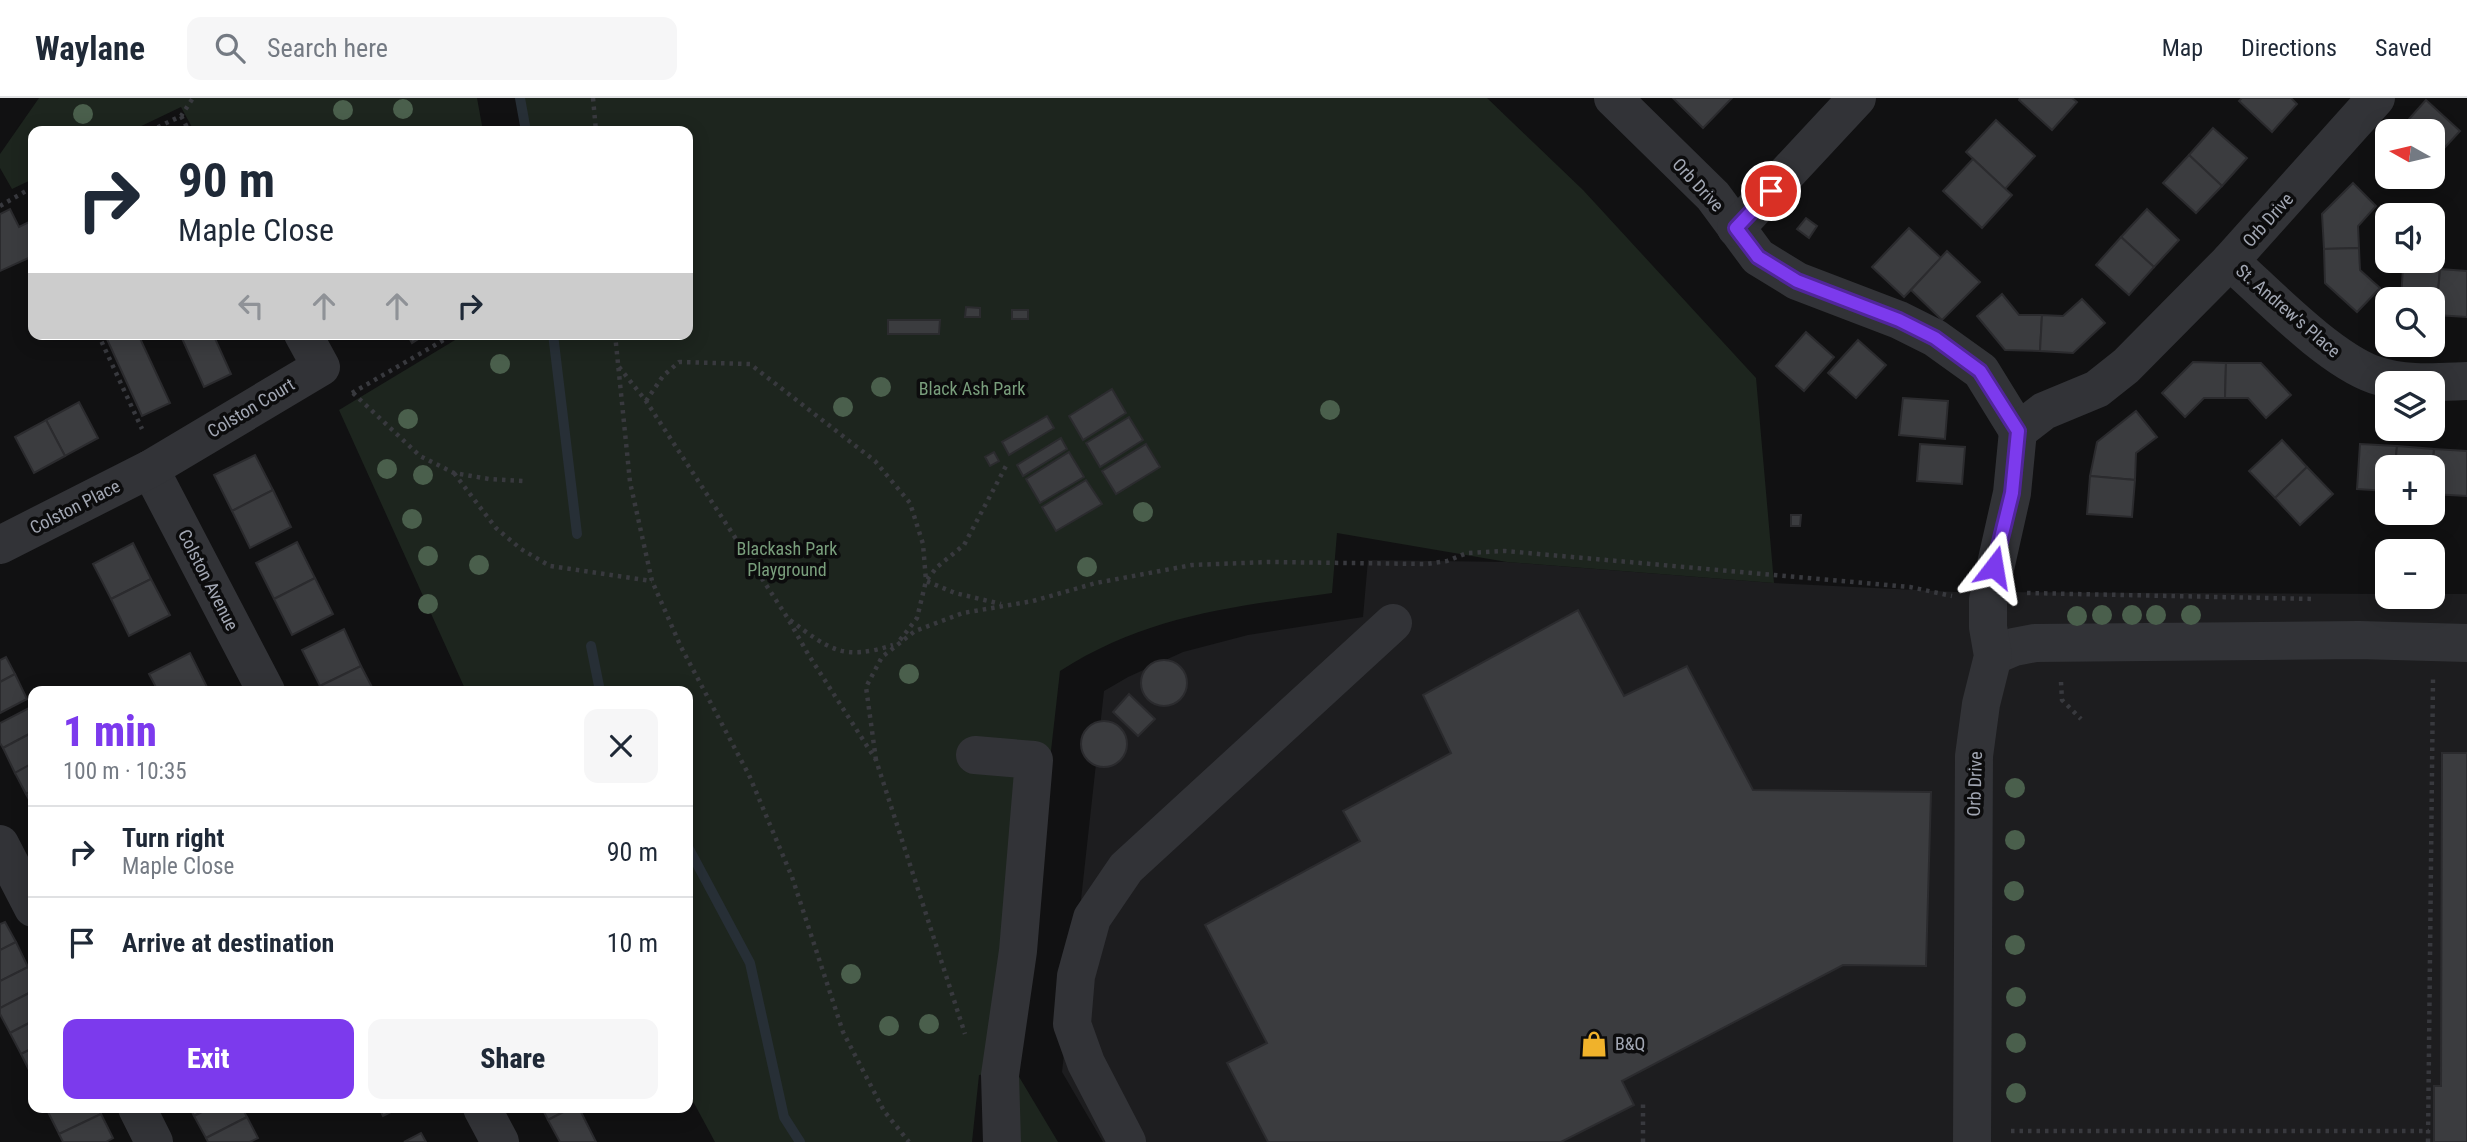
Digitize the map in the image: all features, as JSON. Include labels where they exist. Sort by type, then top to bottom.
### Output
[{"type":"street","name":"Orb Drive","points":[[1613,98],[1713,196],[1758,257],[1797,281],[1899,320],[1935,338],[1980,371],[2018,431],[2012,493],[1988,600],[1993,656],[1981,704],[1974,756],[1986,1137]]},
{"type":"street","points":[[1736,228],[1857,98]]},
{"type":"street","name":"Orb Drive","points":[[2018,431],[2044,411],[2096,389],[2126,366],[2230,261],[2376,98]]},
{"type":"street","name":"St. Andrew's Place","points":[[2230,261],[2320,341],[2364,370],[2376,375],[2417,382],[2467,381]]},
{"type":"street","name":"Colston Court","points":[[154,467],[312,350]]},
{"type":"street","name":"Colston Place","points":[[0,545],[154,467]]},
{"type":"street","name":"Colston Avenue","points":[[154,467],[264,686]]},
{"type":"street","points":[[1127,1142],[1086,1063],[1072,1024],[1076,976],[1092,918],[1126,868],[1393,623]]},
{"type":"street","points":[[1993,656],[2014,647],[2035,643],[2359,640],[2450,642]]},
{"type":"street","points":[[975,755],[1034,760],[1018,951],[1000,1075],[1002,1142]]},
{"type":"street","points":[[0,844],[28,898]]},
{"type":"street","points":[[140,1113],[155,1142]]},
{"type":"street","points":[[485,1113],[500,1142]]},
{"type":"path","points":[[160,126],[181,116],[193,98]]},
{"type":"path","points":[[593,98],[596,126]]},
{"type":"path","points":[[181,116],[186,126]]},
{"type":"path","points":[[0,206],[28,192]]},
{"type":"path","points":[[101,340],[154,467]]},
{"type":"path","points":[[312,350],[340,401],[444,340]]},
{"type":"path","points":[[616,340],[630,482],[652,581],[681,647],[749,775],[792,877],[843,1032],[884,1111],[909,1142]]},
{"type":"path","points":[[646,401],[663,376],[679,362],[750,364],[875,461],[910,503],[923,544],[926,582]]},
{"type":"path","points":[[618,367],[646,401],[787,617],[876,760],[967,1037]]},
{"type":"path","points":[[353,393],[420,456],[454,473],[523,481]]},
{"type":"path","points":[[787,617],[818,641],[836,650],[870,653],[896,645],[917,618],[926,582],[937,567],[964,545],[1006,466]]},
{"type":"path","points":[[454,473],[496,528],[521,549],[550,566],[652,581]]},
{"type":"path","points":[[926,582],[955,593],[1005,605]]},
{"type":"path","points":[[1988,600],[2018,593],[2326,599]]},
{"type":"path","points":[[2428,1142],[2450,642]]},
{"type":"path","points":[[2061,679],[2062,700],[2081,719]]},
{"type":"path","points":[[1643,1103],[1643,1142]]},
{"type":"path","points":[[1986,1137],[2429,1131]]},
{"type":"shaded area","points":[[1368,560],[1507,562],[1774,583],[1956,592],[2375,594],[2375,609],[2445,609],[2445,594],[2467,594],[2467,1142],[1103,1142],[1062,1072],[1104,691],[1183,652],[1248,635],[1363,617]]},
{"type":"green space","points":[[39,98],[477,98],[482,126],[191,126],[181,107],[141,126],[28,126],[28,181],[12,189],[0,168],[0,154]]},
{"type":"green space","name":"Black Ash Park","points":[[520,98],[1487,98],[1583,190],[1756,378],[1774,583],[1507,562],[1337,533],[1332,593],[1191,616],[1158,625],[1093,652],[1060,671],[1015,1070],[979,1075],[972,1142],[715,1142],[693,1101],[693,686],[464,686],[339,410],[455,340],[693,340],[693,126],[525,126]]},
{"type":"green space","points":[[1015,1070],[1058,1142],[1016,1142]]},
{"type":"building","points":[[1673,98],[1732,98],[1703,128]]},
{"type":"building","points":[[2072,98],[2077,102],[2052,130],[2019,100]]},
{"type":"building","points":[[2242,98],[2291,98],[2297,104],[2272,132],[2239,101]]},
{"type":"building","points":[[2426,100],[2460,131],[2445,147],[2445,119],[2409,119]]},
{"type":"building","points":[[1996,120],[2035,156],[2005,189],[1966,152]]},
{"type":"building","points":[[2213,128],[2247,158],[2222,186],[2189,155]]},
{"type":"building","points":[[2189,155],[2222,186],[2196,213],[2163,183]]},
{"type":"building","points":[[1973,159],[2012,195],[1982,228],[1943,191]]},
{"type":"building","points":[[2353,183],[2375,205],[2358,226],[2359,248],[2324,249],[2322,214]]},
{"type":"building","points":[[10,209],[19,227],[28,222],[28,258],[0,271],[0,214]]},
{"type":"building","points":[[2147,209],[2179,240],[2154,267],[2121,237]]},
{"type":"building","points":[[1806,218],[1817,226],[1809,238],[1797,229]]},
{"type":"building","points":[[1909,228],[1941,258],[1904,297],[1872,267]]},
{"type":"building","points":[[2121,237],[2154,267],[2129,295],[2096,265]]},
{"type":"building","points":[[2359,248],[2360,270],[2379,287],[2375,287],[2375,293],[2357,312],[2325,283],[2324,249]]},
{"type":"building","points":[[1947,251],[1980,282],[1942,320],[1911,290]]},
{"type":"building","points":[[2445,269],[2467,271],[2467,317],[2445,316],[2445,287],[2438,287],[2440,273],[2445,273]]},
{"type":"building","points":[[2403,273],[2440,273],[2438,287],[2402,287]]},
{"type":"building","points":[[2002,294],[2019,315],[2042,315],[2040,351],[2005,350],[1977,316]]},
{"type":"building","points":[[2082,299],[2105,323],[2073,353],[2040,351],[2042,315],[2063,316]]},
{"type":"building","points":[[966,307],[980,308],[980,317],[965,317]]},
{"type":"building","points":[[1012,310],[1028,310],[1028,319],[1012,319]]},
{"type":"building","points":[[888,320],[940,320],[939,334],[888,334]]},
{"type":"building","points":[[1806,332],[1834,357],[1804,391],[1776,366]]},
{"type":"building","points":[[107,340],[141,340],[170,403],[142,416]]},
{"type":"building","points":[[183,340],[216,340],[231,374],[204,387]]},
{"type":"building","points":[[1858,340],[1886,365],[1856,398],[1828,373]]},
{"type":"building","points":[[2193,362],[2226,363],[2225,398],[2204,398],[2185,417],[2162,393]]},
{"type":"building","points":[[2226,363],[2261,363],[2291,395],[2266,418],[2248,398],[2225,398]]},
{"type":"building","points":[[1112,389],[1126,413],[1083,440],[1069,416]]},
{"type":"building","points":[[1903,398],[1948,401],[1945,439],[1899,435]]},
{"type":"building","points":[[79,402],[98,438],[65,456],[46,420]]},
{"type":"building","points":[[2136,411],[2157,437],[2136,453],[2135,480],[2090,476],[2097,442]]},
{"type":"building","points":[[1047,416],[1054,428],[1009,455],[1002,442]]},
{"type":"building","points":[[1129,417],[1143,440],[1100,467],[1086,443]]},
{"type":"building","points":[[46,420],[65,456],[34,473],[15,437]]},
{"type":"building","points":[[1061,438],[1067,449],[1023,476],[1017,465]]},
{"type":"building","points":[[2282,440],[2307,467],[2275,498],[2249,471]]},
{"type":"building","points":[[1146,444],[1160,467],[1116,494],[1102,471]]},
{"type":"building","points":[[1920,444],[1965,447],[1962,484],[1917,481]]},
{"type":"building","points":[[2360,444],[2397,446],[2396,455],[2375,455],[2375,490],[2357,489]]},
{"type":"building","points":[[2397,446],[2434,449],[2433,455],[2396,455]]},
{"type":"building","points":[[2434,449],[2467,451],[2467,496],[2445,495],[2445,455],[2434,455]]},
{"type":"building","points":[[994,452],[999,461],[990,466],[985,457]]},
{"type":"building","points":[[1069,452],[1084,477],[1040,503],[1026,479]]},
{"type":"building","points":[[255,455],[273,490],[232,511],[214,475]]},
{"type":"building","points":[[2307,467],[2333,494],[2300,525],[2275,498]]},
{"type":"building","points":[[2090,476],[2135,480],[2132,517],[2087,514]]},
{"type":"building","points":[[1086,480],[1102,504],[1056,531],[1042,507]]},
{"type":"building","points":[[273,490],[291,527],[250,548],[232,511]]},
{"type":"building","points":[[1791,515],[1801,515],[1800,526],[1791,526]]},
{"type":"building","points":[[297,542],[315,578],[274,599],[256,563]]},
{"type":"building","points":[[133,543],[151,579],[111,599],[93,564]]},
{"type":"building","points":[[315,578],[333,614],[292,635],[274,599]]},
{"type":"building","points":[[151,579],[170,615],[129,636],[111,599]]},
{"type":"building","points":[[1578,610],[1624,696],[1687,666],[1753,790],[1931,792],[1926,966],[1843,965],[1622,1081],[1634,1105],[1561,1142],[1268,1142],[1227,1063],[1267,1043],[1205,925],[1360,841],[1343,811],[1451,753],[1423,695]]},
{"type":"building","points":[[344,629],[361,666],[320,686],[302,650]]},
{"type":"building","points":[[190,653],[206,686],[155,686],[149,674]]},
{"type":"building","points":[[6,657],[15,674],[0,682],[0,660]]},
{"type":"building","points":[[1164,660],[1180,667],[1187,683],[1180,699],[1164,706],[1148,699],[1141,683],[1148,667]]},
{"type":"building","points":[[361,666],[371,686],[320,686]]},
{"type":"building","points":[[15,674],[27,699],[0,713],[0,682]]},
{"type":"building","points":[[1129,694],[1155,719],[1138,736],[1113,712]]},
{"type":"building","points":[[28,709],[28,735],[3,748],[0,743],[0,723]]},
{"type":"building","points":[[1104,721],[1120,728],[1127,744],[1120,760],[1104,767],[1088,760],[1081,744],[1088,728]]},
{"type":"building","points":[[28,735],[28,766],[15,773],[3,748]]},
{"type":"building","points":[[2442,753],[2467,753],[2467,1142],[2434,1142],[2434,1086],[2441,1086]]},
{"type":"building","points":[[28,766],[28,793],[26,794],[15,773]]},
{"type":"building","points":[[5,922],[16,942],[0,950],[0,924]]},
{"type":"building","points":[[16,942],[28,967],[0,981],[0,950]]},
{"type":"building","points":[[28,967],[28,994],[0,1008],[0,981]]},
{"type":"building","points":[[28,994],[28,1024],[10,1033],[0,1014],[0,1008]]},
{"type":"building","points":[[28,1024],[28,1050],[21,1054],[10,1033]]},
{"type":"building","points":[[28,1050],[28,1068],[21,1054]]},
{"type":"building","points":[[48,1113],[101,1114],[59,1134]]},
{"type":"building","points":[[200,1113],[245,1113],[247,1117],[206,1138],[194,1116]]},
{"type":"building","points":[[544,1113],[561,1113],[548,1120]]},
{"type":"building","points":[[561,1113],[582,1113],[596,1142],[560,1142],[548,1120]]},
{"type":"building","points":[[101,1114],[113,1138],[106,1142],[63,1142],[59,1134]]},
{"type":"building","points":[[247,1117],[258,1138],[250,1142],[208,1142],[206,1138]]},
{"type":"building","points":[[421,1133],[426,1142],[404,1142]]},
{"type":"waterway","points":[[520,98],[525,126]]},
{"type":"waterway","points":[[554,340],[577,534]]},
{"type":"waterway","points":[[591,646],[599,686]]},
{"type":"waterway","points":[[693,856],[750,963],[784,1117],[800,1142]]},
{"type":"place","name":"B&Q","points":[[1594,1044]]},
{"type":"route","points":[[1771,191],[1736,228],[1758,257],[1797,281],[1899,320],[1935,338],[1980,371],[2001,402],[2018,431],[2012,493],[1994,567]]},
{"type":"park label","name":"Blackash Park Playground","points":[[787,559]]}]
